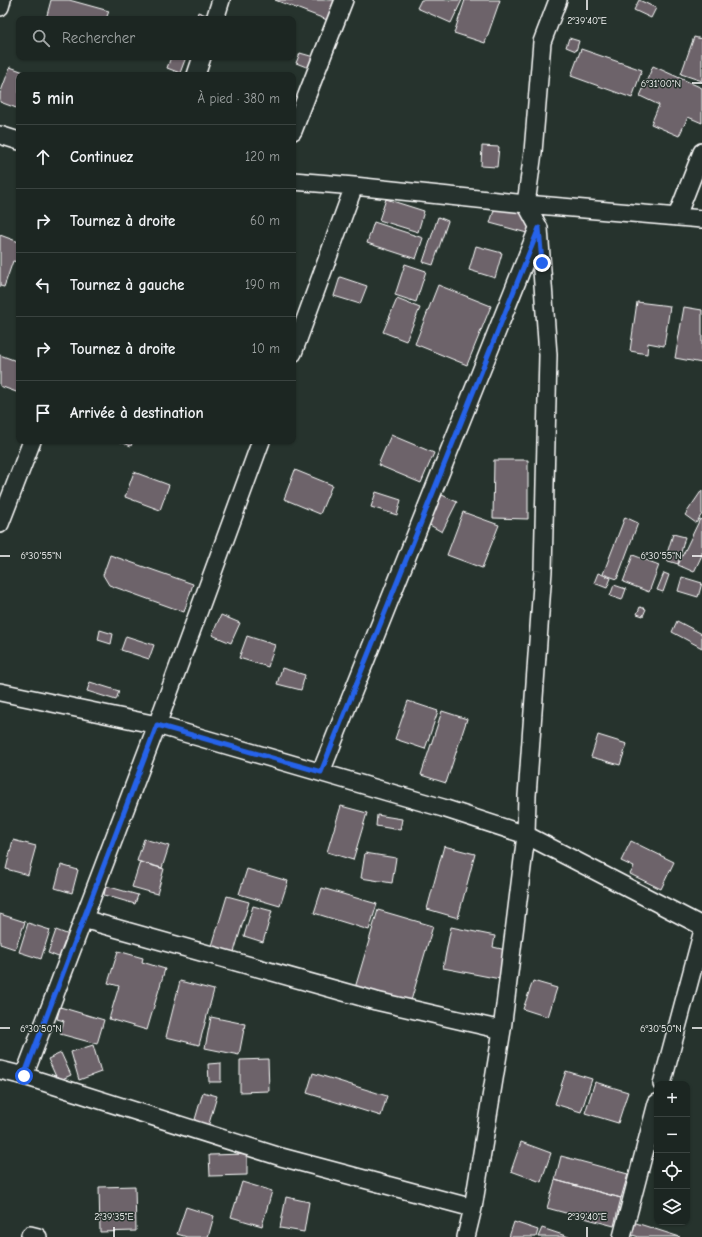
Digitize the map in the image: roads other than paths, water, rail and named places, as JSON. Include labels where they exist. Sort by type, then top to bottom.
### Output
[{"type":"street","points":[[0,7],[2,0]]},
{"type":"street","points":[[216,16],[221,0]]},
{"type":"street","points":[[296,123],[344,0]]},
{"type":"street","points":[[466,1237],[473,1208],[502,1030],[526,834],[526,796],[543,571],[548,355],[539,228],[526,204],[533,152],[542,42],[558,0]]},
{"type":"street","points":[[197,72],[201,60]]},
{"type":"street","points":[[0,135],[16,139]]},
{"type":"street","points":[[677,216],[702,152]]},
{"type":"street","points":[[296,181],[526,204],[702,219]]},
{"type":"street","points":[[296,344],[354,186]]},
{"type":"street","points":[[321,772],[539,228]]},
{"type":"street","points":[[0,524],[31,444]]},
{"type":"street","points":[[24,1076],[157,725],[260,444]]},
{"type":"street","points":[[0,692],[157,725],[443,808],[526,834],[702,926]]},
{"type":"street","points":[[84,919],[376,1001],[502,1030]]},
{"type":"street","points":[[663,1081],[702,934]]},
{"type":"street","points":[[0,1070],[24,1076],[281,1157],[473,1208]]},
{"type":"street","points":[[622,1237],[654,1114]]}]
